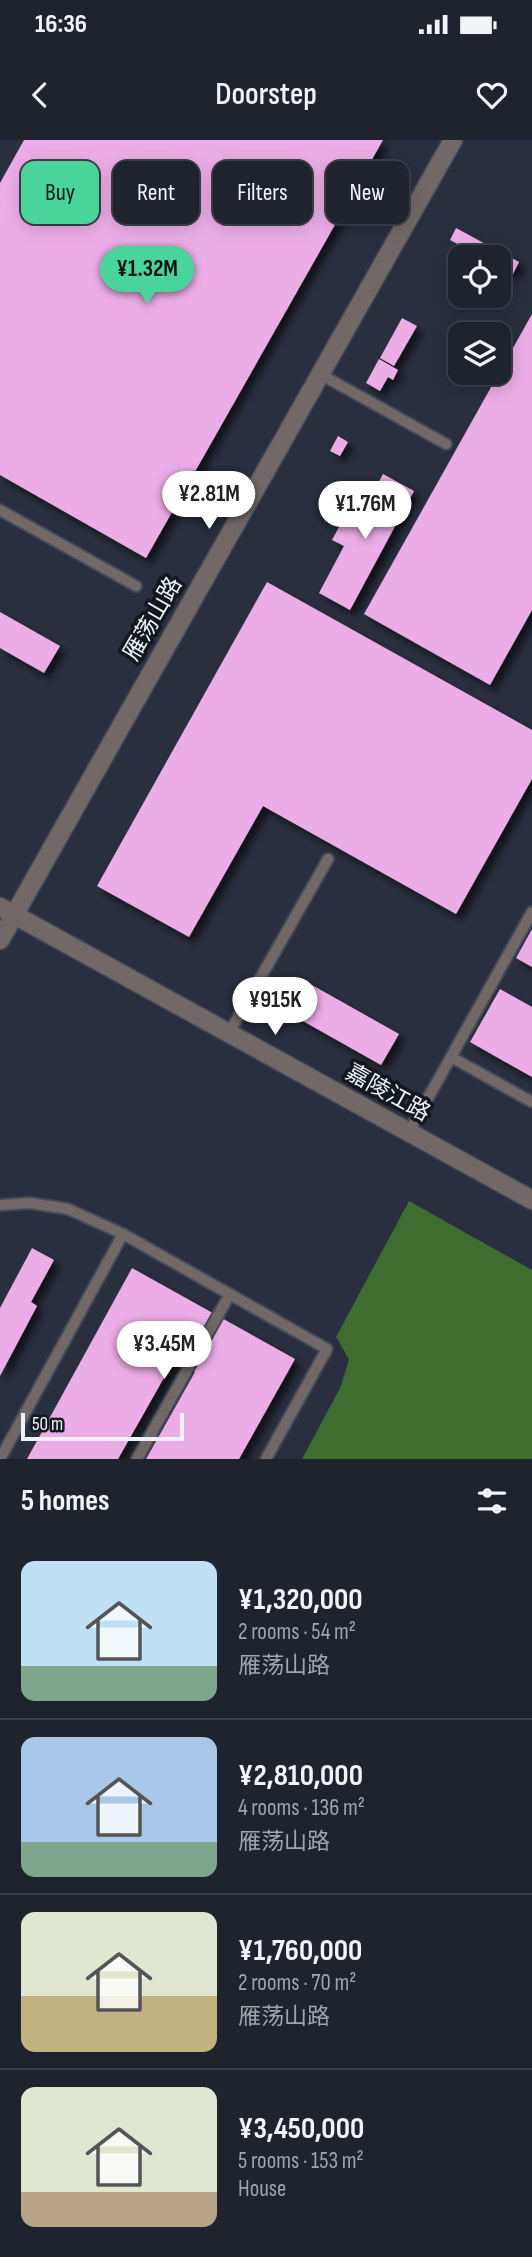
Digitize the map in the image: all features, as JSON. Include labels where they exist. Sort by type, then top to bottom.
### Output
[{"type":"street","name":"雁荡山路","points":[[0,940],[7,911],[453,140]]},
{"type":"street","name":"嘉陵江路","points":[[7,911],[532,1200]]},
{"type":"lane","points":[[320,374],[446,444]]},
{"type":"lane","points":[[0,510],[136,586]]},
{"type":"lane","points":[[229,1033],[328,859]]},
{"type":"lane","points":[[409,1132],[532,912]]},
{"type":"lane","points":[[451,1057],[532,1101]]},
{"type":"lane","points":[[0,1205],[30,1203],[68,1209],[123,1234],[327,1349],[266,1459]]},
{"type":"lane","points":[[0,1458],[123,1234]]},
{"type":"lane","points":[[137,1459],[230,1294]]},
{"type":"green space","points":[[409,1201],[532,1270],[532,1459],[302,1459],[341,1386],[349,1359],[336,1337]]},
{"type":"building","points":[[24,140],[383,140],[371,161],[326,161],[326,224],[335,224],[146,558],[0,475],[0,183]]},
{"type":"building","points":[[456,228],[488,245],[459,245],[450,240]]},
{"type":"building","points":[[511,258],[519,262],[513,274],[511,273]]},
{"type":"building","points":[[532,314],[532,610],[490,685],[364,614],[492,385],[511,385],[511,352]]},
{"type":"building","points":[[402,318],[417,326],[394,366],[380,358]]},
{"type":"building","points":[[379,359],[398,370],[393,380],[388,377],[380,391],[366,383]]},
{"type":"building","points":[[338,436],[348,442],[340,456],[330,451]]},
{"type":"building","points":[[383,474],[414,491],[350,610],[319,593],[344,546],[332,540],[346,514],[358,521]]},
{"type":"building","points":[[267,582],[532,730],[532,779],[456,914],[263,806],[189,937],[97,886]]},
{"type":"building","points":[[0,612],[60,646],[44,673],[0,648]]},
{"type":"building","points":[[532,929],[532,967],[516,958]]},
{"type":"building","points":[[312,985],[399,1034],[381,1065],[294,1016]]},
{"type":"building","points":[[500,989],[532,1007],[532,1077],[470,1042]]},
{"type":"building","points":[[32,1248],[54,1260],[31,1302],[37,1306],[0,1376],[0,1308]]},
{"type":"building","points":[[132,1268],[295,1359],[239,1459],[146,1459],[195,1372],[174,1360],[118,1459],[27,1459]]}]
